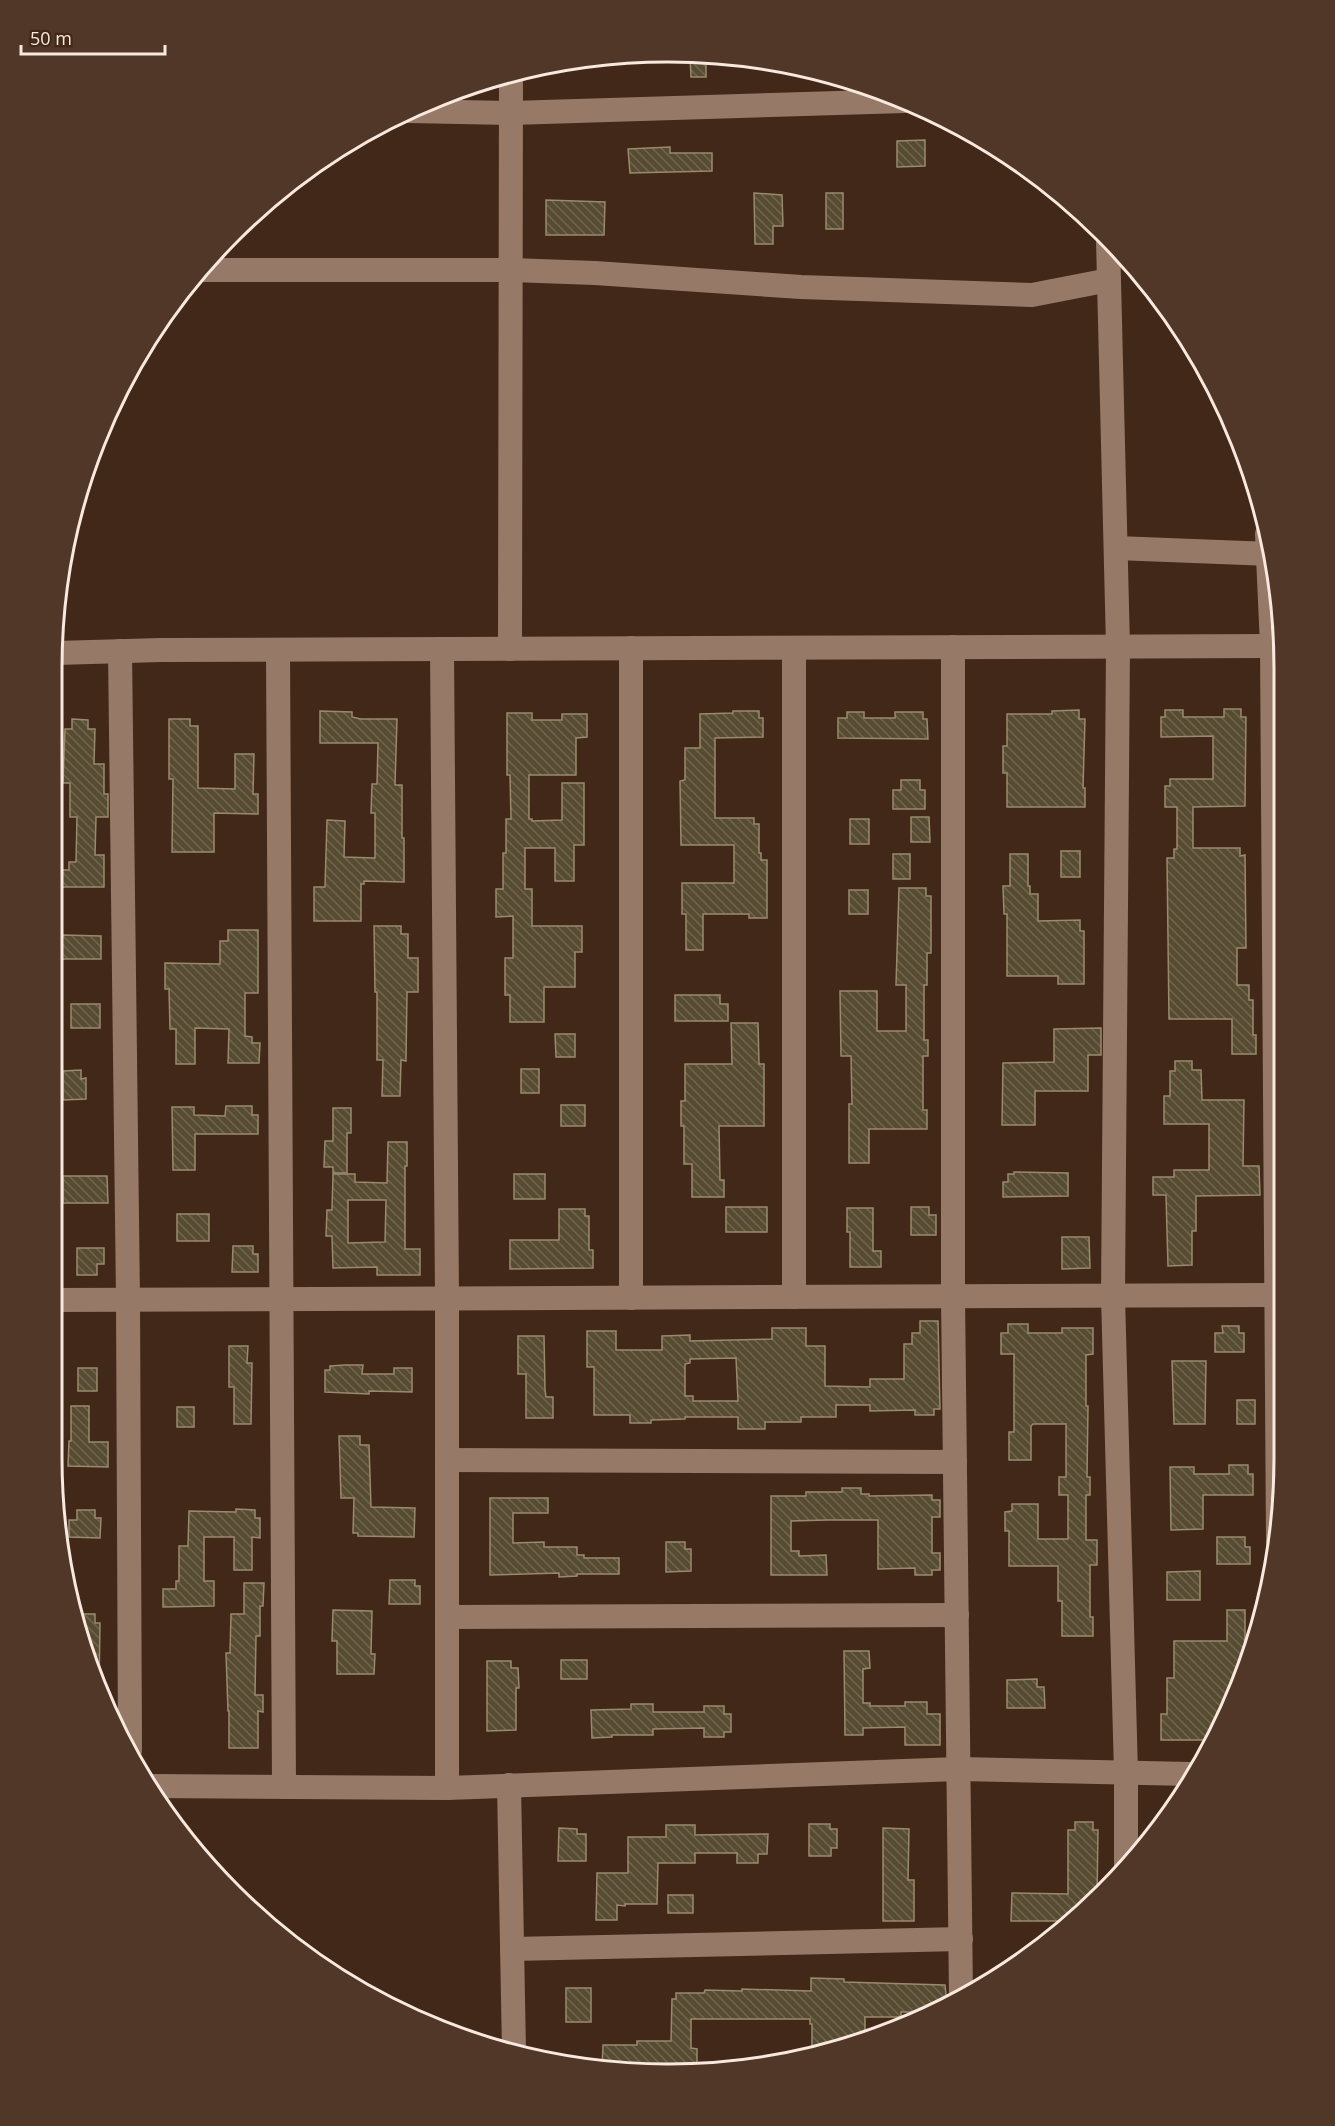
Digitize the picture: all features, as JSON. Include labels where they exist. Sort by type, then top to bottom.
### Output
[{"type":"street","points":[[510,649],[511,82]]},
{"type":"street","points":[[429,111],[511,112],[882,102]]},
{"type":"street","points":[[1108,252],[1118,647],[1113,1296],[1126,1773],[1126,1854]]},
{"type":"street","points":[[210,270],[511,270],[595,273],[801,287],[1032,295],[1109,280]]},
{"type":"street","points":[[1116,548],[1262,547]]},
{"type":"street","points":[[62,653],[1273,646]]},
{"type":"street","points":[[953,647],[953,1296],[961,1988]]},
{"type":"street","points":[[631,648],[631,1298]]},
{"type":"street","points":[[794,648],[794,1297]]},
{"type":"street","points":[[442,649],[447,1298],[447,1788]]},
{"type":"street","points":[[278,650],[284,1787]]},
{"type":"street","points":[[120,651],[128,1299],[130,1738]]},
{"type":"street","points":[[62,1300],[1274,1295]]},
{"type":"street","points":[[447,1460],[955,1462]]},
{"type":"street","points":[[447,1617],[957,1615]]},
{"type":"street","points":[[158,1786],[447,1788],[958,1769],[1184,1774]]},
{"type":"street","points":[[509,1785],[514,2045]]},
{"type":"street","points":[[512,1949],[960,1939]]},
{"type":"building","points":[[690,63],[706,63],[706,77],[691,77]]},
{"type":"building","points":[[925,140],[925,166],[897,167],[897,141]]},
{"type":"building","points":[[670,147],[670,153],[712,153],[712,171],[630,173],[628,149]]},
{"type":"building","points":[[754,193],[782,195],[783,226],[773,226],[773,244],[755,244]]},
{"type":"building","points":[[826,193],[843,193],[843,229],[826,229]]},
{"type":"building","points":[[546,200],[605,202],[604,235],[546,235]]},
{"type":"building","points":[[1224,709],[1241,709],[1241,717],[1246,717],[1245,806],[1193,807],[1193,848],[1240,848],[1240,856],[1245,855],[1246,948],[1237,948],[1237,985],[1249,985],[1249,1000],[1253,1000],[1253,1035],[1256,1035],[1256,1054],[1232,1054],[1232,1019],[1169,1019],[1167,858],[1174,858],[1174,849],[1177,849],[1177,807],[1165,807],[1165,786],[1170,786],[1170,779],[1213,779],[1213,736],[1161,737],[1161,717],[1165,717],[1165,710],[1183,710],[1183,717],[1224,717]]},
{"type":"building","points":[[1079,710],[1079,719],[1085,719],[1083,788],[1085,788],[1085,807],[1007,807],[1007,773],[1003,773],[1003,746],[1007,746],[1007,714],[1052,714],[1052,711]]},
{"type":"building","points":[[320,711],[352,712],[352,717],[361,719],[397,719],[395,785],[402,785],[404,882],[364,881],[364,884],[361,884],[361,921],[314,921],[314,887],[325,887],[327,820],[345,821],[344,857],[375,858],[375,813],[371,813],[372,784],[377,784],[378,743],[320,743]]},
{"type":"building","points":[[733,711],[759,711],[759,718],[763,718],[763,737],[715,738],[715,818],[754,818],[754,824],[759,824],[759,853],[761,853],[761,860],[767,860],[767,918],[749,918],[749,914],[703,914],[703,950],[686,950],[686,914],[682,914],[682,883],[734,883],[734,845],[681,845],[680,781],[685,780],[685,748],[700,748],[700,714],[733,713]]},
{"type":"building","points":[[847,712],[864,712],[864,718],[895,718],[895,712],[923,712],[923,719],[927,719],[928,739],[838,738],[838,718],[847,718]]},
{"type":"building","points":[[507,713],[532,713],[532,720],[562,720],[562,714],[587,714],[587,737],[576,738],[576,775],[529,775],[529,819],[532,821],[562,820],[562,783],[584,783],[584,845],[574,845],[574,881],[555,881],[555,848],[525,848],[525,889],[532,889],[532,926],[582,926],[582,952],[575,952],[575,987],[544,987],[544,1022],[510,1022],[510,995],[505,995],[505,958],[513,958],[513,916],[496,917],[496,889],[503,889],[506,819],[511,819],[510,775],[507,775]]},
{"type":"building","points":[[72,719],[88,720],[88,729],[95,729],[94,764],[104,764],[104,794],[108,794],[108,817],[96,817],[95,855],[104,855],[104,887],[62,887],[62,870],[69,870],[69,862],[76,862],[77,817],[70,817],[70,783],[63,783],[65,729],[72,729]]},
{"type":"building","points":[[169,719],[190,719],[190,726],[198,726],[198,788],[235,789],[235,754],[254,754],[253,794],[258,794],[258,814],[214,813],[214,852],[172,852],[173,779],[169,779]]},
{"type":"building","points":[[901,780],[920,780],[920,790],[925,790],[925,809],[893,809],[893,790],[901,790]]},
{"type":"building","points":[[911,817],[929,817],[930,842],[911,842]]},
{"type":"building","points":[[850,819],[869,819],[869,844],[850,844]]},
{"type":"building","points":[[1061,851],[1080,851],[1080,877],[1061,877]]},
{"type":"building","points":[[893,854],[910,854],[910,879],[893,879]]},
{"type":"building","points":[[1010,854],[1028,854],[1028,886],[1030,886],[1030,894],[1038,894],[1038,921],[1080,920],[1080,931],[1084,931],[1084,984],[1058,984],[1058,976],[1007,976],[1007,914],[1004,914],[1003,886],[1010,886]]},
{"type":"building","points":[[899,888],[926,888],[926,896],[931,896],[931,953],[927,953],[927,985],[924,985],[924,1040],[928,1040],[928,1056],[923,1056],[923,1110],[927,1110],[927,1129],[869,1129],[869,1163],[849,1163],[849,1104],[852,1104],[851,1056],[841,1056],[840,991],[877,991],[877,1031],[906,1031],[906,985],[896,985]]},
{"type":"building","points":[[849,890],[868,890],[868,914],[849,914]]},
{"type":"building","points":[[374,926],[401,926],[401,934],[408,934],[408,958],[418,958],[418,992],[407,992],[406,1061],[401,1060],[400,1096],[382,1096],[383,1060],[377,1060]]},
{"type":"building","points":[[228,930],[258,930],[258,993],[245,993],[245,1036],[252,1037],[252,1043],[260,1043],[259,1063],[228,1063],[229,1029],[195,1028],[195,1064],[176,1064],[176,1029],[170,1029],[169,989],[165,989],[165,963],[220,964],[220,941],[228,941]]},
{"type":"building","points":[[62,935],[101,936],[101,959],[62,959]]},
{"type":"building","points":[[675,995],[720,995],[720,1004],[728,1004],[728,1021],[675,1021]]},
{"type":"building","points":[[71,1004],[100,1004],[100,1028],[71,1028]]},
{"type":"building","points":[[731,1023],[758,1023],[759,1064],[764,1064],[764,1126],[719,1126],[720,1180],[724,1180],[724,1197],[692,1197],[692,1164],[684,1164],[684,1126],[681,1126],[681,1101],[685,1101],[685,1064],[732,1064]]},
{"type":"building","points":[[1101,1028],[1101,1055],[1088,1055],[1088,1091],[1035,1091],[1035,1125],[1002,1125],[1003,1063],[1054,1062],[1054,1029]]},
{"type":"building","points":[[555,1034],[575,1034],[575,1057],[556,1057]]},
{"type":"building","points":[[1175,1061],[1192,1061],[1192,1070],[1201,1070],[1202,1100],[1244,1100],[1243,1166],[1259,1166],[1260,1195],[1196,1196],[1196,1231],[1192,1231],[1192,1265],[1168,1266],[1166,1195],[1153,1195],[1153,1177],[1174,1177],[1174,1170],[1209,1170],[1209,1124],[1164,1124],[1164,1096],[1170,1096],[1170,1071],[1175,1071]]},
{"type":"building","points":[[521,1069],[539,1069],[539,1093],[521,1093]]},
{"type":"building","points":[[81,1070],[81,1079],[86,1078],[86,1099],[63,1100],[63,1071]]},
{"type":"building","points":[[561,1105],[585,1105],[585,1126],[561,1126]]},
{"type":"building","points":[[226,1106],[252,1106],[252,1115],[258,1115],[258,1134],[195,1134],[195,1170],[173,1170],[172,1107],[194,1107],[194,1115],[225,1116]]},
{"type":"building","points":[[333,1108],[351,1108],[351,1133],[347,1133],[347,1173],[333,1173],[333,1167],[324,1167],[325,1141],[333,1141]]},
{"type":"building","points":[[388,1142],[407,1142],[405,1249],[420,1249],[420,1275],[377,1275],[377,1267],[333,1268],[332,1236],[326,1236],[327,1210],[332,1210],[333,1174],[355,1174],[355,1182],[387,1183]],"holes":[[[348,1200],[386,1200],[385,1242],[348,1243]]]},
{"type":"building","points":[[1014,1172],[1068,1173],[1068,1196],[1003,1197],[1003,1182],[1008,1182],[1008,1174],[1014,1174]]},
{"type":"building","points":[[514,1174],[545,1174],[545,1199],[514,1199]]},
{"type":"building","points":[[63,1176],[107,1176],[108,1203],[63,1203]]},
{"type":"building","points":[[726,1207],[767,1207],[767,1232],[726,1232]]},
{"type":"building","points":[[911,1207],[929,1207],[929,1215],[936,1215],[936,1235],[911,1235]]},
{"type":"building","points":[[847,1208],[873,1208],[873,1251],[881,1251],[881,1267],[850,1267]]},
{"type":"building","points":[[559,1209],[585,1209],[585,1216],[589,1216],[589,1250],[593,1250],[593,1268],[510,1269],[510,1240],[559,1240]]},
{"type":"building","points":[[177,1214],[209,1214],[209,1241],[177,1241]]},
{"type":"building","points":[[1062,1237],[1089,1237],[1090,1268],[1062,1269]]},
{"type":"building","points":[[233,1246],[253,1246],[253,1254],[258,1254],[258,1272],[232,1272]]},
{"type":"building","points":[[77,1248],[104,1248],[104,1264],[97,1264],[97,1275],[77,1275]]},
{"type":"building","points":[[920,1321],[938,1321],[940,1409],[934,1409],[934,1415],[915,1415],[915,1410],[870,1411],[870,1405],[836,1405],[836,1417],[801,1417],[801,1422],[765,1422],[765,1429],[738,1429],[738,1417],[685,1417],[685,1419],[651,1420],[651,1423],[630,1423],[630,1415],[594,1415],[594,1367],[587,1367],[587,1331],[616,1331],[616,1350],[662,1350],[662,1336],[690,1335],[690,1341],[772,1339],[772,1328],[806,1328],[806,1346],[825,1346],[825,1386],[870,1387],[870,1379],[904,1379],[904,1344],[912,1344],[912,1333],[920,1333]],"holes":[[[736,1358],[738,1401],[693,1401],[693,1396],[685,1396],[685,1364],[690,1363],[690,1359]]]},
{"type":"building","points":[[1008,1324],[1028,1324],[1028,1333],[1062,1333],[1062,1328],[1093,1328],[1093,1354],[1086,1355],[1087,1477],[1090,1477],[1090,1495],[1086,1495],[1086,1540],[1097,1540],[1097,1565],[1090,1565],[1090,1617],[1093,1617],[1093,1636],[1062,1636],[1062,1601],[1058,1601],[1058,1566],[1009,1566],[1009,1531],[1005,1531],[1005,1512],[1012,1511],[1012,1504],[1038,1504],[1038,1539],[1068,1539],[1068,1495],[1059,1495],[1059,1477],[1066,1477],[1066,1424],[1033,1424],[1031,1426],[1031,1460],[1009,1460],[1009,1432],[1014,1432],[1014,1354],[1001,1354],[1001,1333],[1008,1333]]},
{"type":"building","points":[[1222,1326],[1239,1326],[1239,1333],[1244,1333],[1244,1352],[1215,1352],[1215,1333],[1223,1333]]},
{"type":"building","points":[[518,1336],[544,1336],[545,1390],[546,1397],[553,1397],[553,1418],[526,1418],[526,1374],[518,1374]]},
{"type":"building","points":[[229,1346],[248,1346],[247,1363],[252,1363],[251,1424],[234,1424],[234,1387],[229,1387]]},
{"type":"building","points":[[1172,1361],[1206,1361],[1205,1424],[1174,1424]]},
{"type":"building","points":[[363,1365],[362,1374],[394,1374],[394,1368],[412,1368],[412,1392],[369,1391],[369,1394],[325,1392],[325,1370],[330,1370],[330,1366]]},
{"type":"building","points":[[78,1368],[97,1368],[97,1391],[78,1391]]},
{"type":"building","points":[[1237,1400],[1255,1400],[1255,1424],[1237,1424]]},
{"type":"building","points":[[71,1406],[89,1406],[89,1442],[108,1442],[108,1467],[68,1466]]},
{"type":"building","points":[[177,1407],[194,1407],[194,1427],[177,1427]]},
{"type":"building","points":[[339,1436],[360,1436],[360,1445],[369,1445],[371,1507],[415,1508],[414,1537],[358,1536],[358,1533],[353,1533],[354,1498],[341,1498]]},
{"type":"building","points":[[1229,1465],[1248,1465],[1248,1474],[1253,1474],[1253,1495],[1203,1495],[1203,1529],[1171,1530],[1170,1467],[1194,1467],[1194,1474],[1229,1474]]},
{"type":"building","points":[[842,1488],[861,1488],[861,1494],[869,1494],[869,1496],[932,1495],[932,1500],[940,1500],[940,1517],[932,1517],[932,1553],[940,1553],[940,1570],[932,1570],[932,1575],[915,1575],[915,1568],[878,1569],[878,1520],[791,1521],[791,1551],[799,1551],[799,1556],[826,1555],[827,1575],[771,1575],[771,1496],[806,1496],[806,1492],[842,1492]]},
{"type":"building","points":[[490,1498],[548,1498],[548,1513],[513,1513],[513,1543],[544,1542],[544,1547],[577,1547],[577,1555],[584,1555],[584,1558],[619,1558],[619,1574],[577,1574],[577,1576],[559,1577],[559,1573],[490,1575]]},
{"type":"building","points":[[236,1509],[255,1510],[255,1518],[260,1518],[260,1538],[252,1537],[252,1570],[234,1570],[234,1537],[204,1537],[204,1581],[214,1581],[214,1606],[163,1607],[163,1589],[176,1589],[176,1581],[179,1581],[179,1546],[188,1546],[189,1511],[236,1512]]},
{"type":"building","points":[[77,1510],[95,1510],[95,1518],[101,1518],[100,1538],[69,1537],[69,1520],[77,1520]]},
{"type":"building","points":[[1217,1537],[1245,1537],[1245,1547],[1250,1547],[1250,1564],[1217,1564]]},
{"type":"building","points":[[666,1542],[685,1542],[685,1549],[691,1549],[691,1571],[666,1572]]},
{"type":"building","points":[[1200,1571],[1200,1600],[1167,1600],[1167,1572]]},
{"type":"building","points":[[390,1580],[415,1580],[415,1586],[420,1586],[420,1604],[389,1604]]},
{"type":"building","points":[[244,1583],[264,1583],[263,1606],[260,1606],[260,1636],[256,1636],[255,1695],[263,1695],[263,1712],[258,1711],[258,1748],[229,1748],[226,1653],[230,1653],[231,1614],[244,1614]]},
{"type":"building","points":[[333,1610],[372,1611],[371,1654],[375,1654],[374,1674],[337,1674],[337,1641],[332,1641]]},
{"type":"building","points":[[1227,1610],[1245,1610],[1245,1640],[1241,1653],[1204,1740],[1161,1740],[1161,1714],[1167,1714],[1167,1678],[1174,1678],[1174,1641],[1227,1641]]},
{"type":"building","points":[[82,1614],[95,1614],[95,1623],[100,1623],[99,1667]]},
{"type":"building","points":[[844,1651],[869,1651],[870,1668],[863,1669],[863,1703],[870,1703],[870,1706],[905,1706],[905,1702],[927,1702],[927,1714],[940,1714],[940,1745],[905,1745],[905,1727],[863,1728],[863,1735],[845,1735]]},
{"type":"building","points":[[561,1660],[587,1660],[587,1679],[561,1679]]},
{"type":"building","points":[[487,1661],[511,1661],[511,1668],[518,1668],[516,1730],[487,1731]]},
{"type":"building","points":[[1037,1679],[1037,1687],[1044,1687],[1045,1708],[1007,1708],[1007,1680]]},
{"type":"building","points":[[631,1704],[653,1704],[653,1712],[704,1712],[704,1706],[724,1706],[724,1714],[731,1714],[731,1732],[724,1732],[724,1737],[704,1737],[704,1728],[653,1729],[653,1735],[612,1735],[612,1737],[592,1738],[591,1710],[631,1709]]},
{"type":"building","points":[[1075,1822],[1093,1822],[1093,1830],[1098,1830],[1097,1886],[1058,1921],[1011,1921],[1012,1893],[1068,1894],[1068,1830],[1075,1830]]},
{"type":"building","points":[[809,1824],[830,1824],[830,1829],[837,1829],[837,1848],[831,1848],[831,1856],[809,1856]]},
{"type":"building","points":[[666,1825],[695,1825],[695,1835],[768,1834],[767,1854],[758,1854],[758,1863],[737,1863],[737,1853],[695,1853],[695,1863],[658,1863],[657,1904],[617,1905],[617,1920],[596,1920],[597,1873],[628,1873],[628,1837],[666,1837]]},
{"type":"building","points":[[559,1828],[577,1829],[577,1834],[586,1834],[586,1861],[558,1861]]},
{"type":"building","points":[[883,1828],[909,1829],[908,1880],[914,1880],[914,1921],[883,1921]]},
{"type":"building","points":[[668,1895],[693,1895],[693,1913],[668,1913]]},
{"type":"building","points":[[811,1978],[844,1979],[844,1982],[945,1985],[946,1996],[913,2012],[901,2012],[901,2017],[865,2017],[865,2031],[812,2047],[810,2019],[691,2019],[691,2048],[697,2049],[697,2063],[602,2060],[603,2045],[637,2045],[637,2041],[671,2041],[672,1999],[676,1999],[676,1993],[704,1993],[705,1990],[742,1991],[742,1989],[811,1991]]},
{"type":"building","points":[[566,1988],[591,1988],[591,2022],[566,2022]]}]
